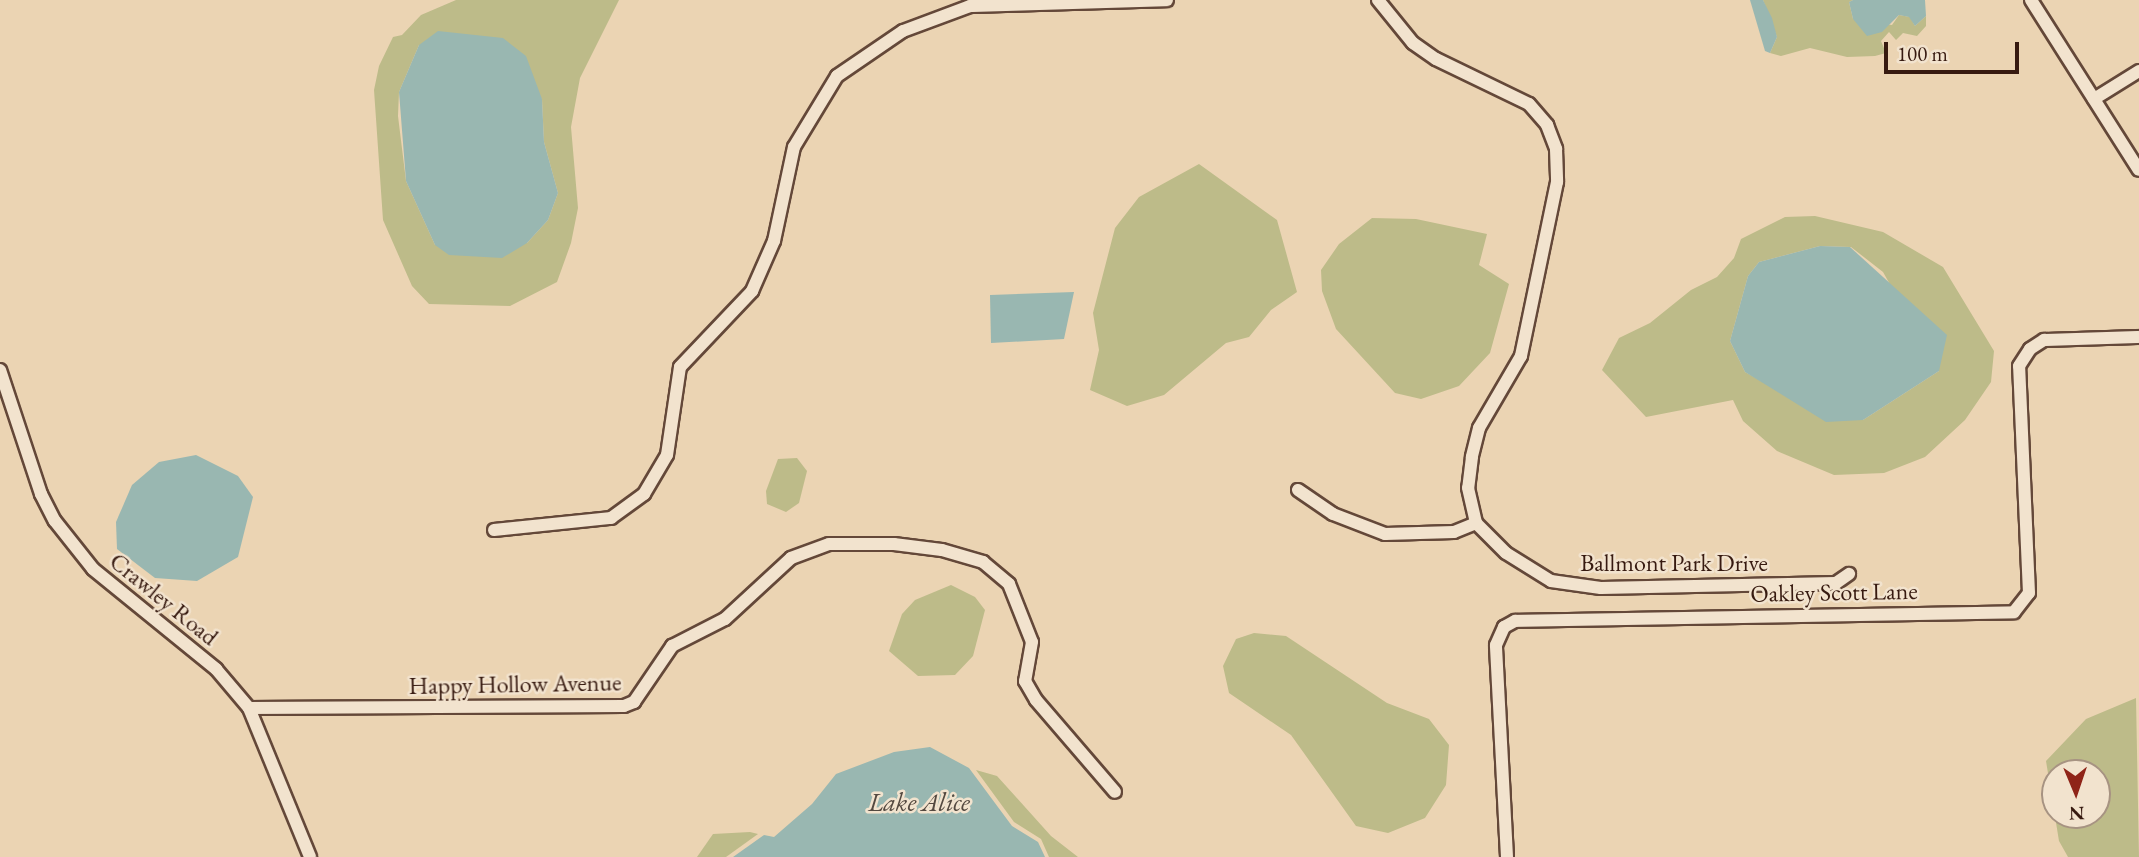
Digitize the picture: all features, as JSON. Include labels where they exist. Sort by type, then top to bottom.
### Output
[{"type":"street","points":[[494,530],[611,518],[644,494],[667,455],[680,368],[751,291],[775,241],[794,147],[836,76],[903,31],[970,6],[1167,0]]},
{"type":"street","points":[[1298,490],[1333,514],[1385,534],[1454,532],[1476,523],[1468,488],[1472,457],[1479,428],[1521,356],[1557,182],[1556,149],[1548,125],[1529,104],[1436,59],[1413,43],[1378,0]]},
{"type":"street","points":[[2031,0],[2139,170]]},
{"type":"street","points":[[2094,99],[2139,71]]},
{"type":"street","name":"Oakley Scott Lane","points":[[1507,857],[1496,645],[1504,627],[1515,621],[2014,612],[2029,593],[2019,366],[2030,348],[2044,340],[2139,337]]},
{"type":"street","name":"Crawley Road","points":[[0,370],[2,383],[41,494],[72,546],[93,569],[216,669],[249,708],[310,857]]},
{"type":"street","name":"Ballmont Park Drive","points":[[1476,523],[1506,553],[1551,581],[1601,588],[1836,583],[1849,574]]},
{"type":"street","name":"Happy Hollow Avenue","points":[[249,708],[624,706],[634,702],[672,646],[725,619],[791,558],[829,544],[894,544],[942,550],[983,562],[1009,584],[1032,642],[1025,681],[1036,700],[1115,792]]},
{"type":"shaded area","points":[[456,0],[619,0],[580,78],[571,127],[578,208],[571,243],[557,282],[510,306],[429,304],[412,286],[383,220],[374,90],[379,66],[393,37],[402,35],[421,15]],"holes":[[[419,45],[542,99],[544,142],[558,193],[548,220],[527,243],[435,245],[406,181],[398,116],[399,92]]]},
{"type":"shaded area","points":[[1763,0],[1853,0],[1849,2],[1853,19],[1892,25],[1899,15],[1910,17],[1915,26],[1926,16],[1926,26],[1917,36],[1903,33],[1896,40],[1889,32],[1881,41],[1886,53],[1875,56],[1847,57],[1810,48],[1781,56],[1770,53],[1777,37]]},
{"type":"shaded area","points":[[1199,164],[1277,220],[1297,292],[1271,310],[1249,337],[1226,343],[1164,395],[1127,406],[1090,390],[1099,350],[1093,313],[1115,228],[1139,197]]},
{"type":"shaded area","points":[[1815,216],[1883,232],[1943,267],[1994,351],[1991,382],[1965,420],[1925,457],[1884,473],[1834,475],[1777,451],[1743,421],[1733,400],[1646,417],[1602,370],[1619,338],[1650,323],[1691,290],[1717,277],[1734,258],[1741,239],[1785,217]],"holes":[[[1820,246],[1851,247],[1883,272],[1939,371],[1863,420],[1774,388],[1745,372],[1730,341],[1748,276],[1759,262]]]},
{"type":"shaded area","points":[[1372,218],[1416,219],[1487,234],[1479,265],[1509,284],[1490,353],[1459,386],[1421,399],[1395,393],[1336,329],[1322,291],[1321,270],[1339,244]]},
{"type":"shaded area","points":[[797,458],[807,471],[799,503],[786,512],[767,504],[766,491],[778,459]]},
{"type":"shaded area","points":[[951,585],[975,597],[985,610],[973,656],[955,675],[918,676],[889,651],[902,614],[915,600]]},
{"type":"shaded area","points":[[1254,633],[1286,636],[1387,703],[1429,719],[1449,745],[1446,785],[1425,818],[1388,833],[1356,826],[1291,735],[1229,693],[1223,666],[1236,639]]},
{"type":"shaded area","points":[[2136,698],[2139,857],[2068,857],[2059,841],[2057,829],[2111,829],[2111,759],[2048,759],[2086,719]]},
{"type":"shaded area","points":[[976,770],[997,776],[1051,836],[1078,857],[1049,857],[1041,839],[1014,822]]},
{"type":"shaded area","points":[[713,834],[758,834],[726,857],[697,857]]},
{"type":"water","points":[[1750,0],[1763,0],[1772,18],[1777,37],[1770,53],[1765,51]]},
{"type":"water","points":[[1925,0],[1926,16],[1915,26],[1909,17],[1899,15],[1882,32],[1867,36],[1853,19],[1849,2]]},
{"type":"water","points":[[438,31],[503,38],[526,56],[542,99],[544,142],[558,193],[548,220],[527,243],[502,258],[449,255],[435,245],[406,181],[399,92],[419,45]]},
{"type":"water","points":[[1820,246],[1850,247],[1947,335],[1939,371],[1863,420],[1826,422],[1745,372],[1730,341],[1748,276],[1759,262]]},
{"type":"water","points":[[1074,292],[1064,339],[991,343],[990,295]]},
{"type":"water","points":[[196,455],[238,476],[253,497],[238,557],[197,581],[155,578],[117,549],[116,522],[132,485],[159,462]]},
{"type":"water","name":"Lake Alice","points":[[930,747],[969,768],[1012,826],[1038,842],[1045,857],[733,857],[764,835],[774,837],[812,804],[836,774],[894,752]]}]
